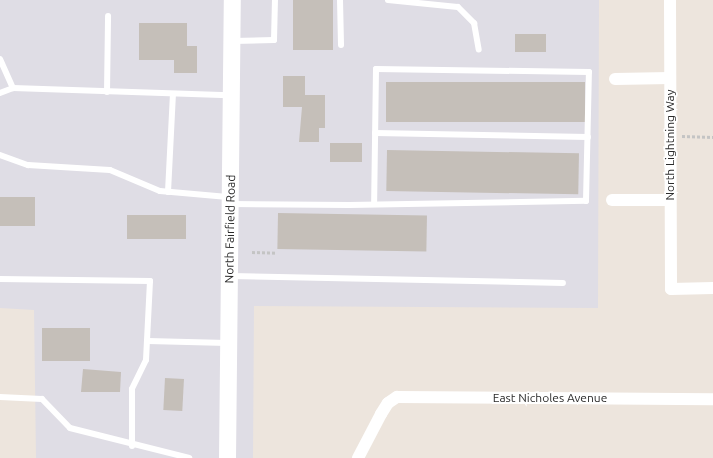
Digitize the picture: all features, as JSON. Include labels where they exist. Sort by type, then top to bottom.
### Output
[{"type":"main road","name":"North Fairfield Road","points":[[227,458],[232,0]]},
{"type":"street","name":"North Lightning Way","points":[[670,0],[671,289],[713,288]]},
{"type":"street","points":[[615,79],[670,78]]},
{"type":"street","points":[[612,200],[670,200]]},
{"type":"street","name":"East Nicholes Avenue","points":[[358,458],[388,403],[397,397],[713,399]]},
{"type":"lane","points":[[231,41],[274,40],[275,0]]},
{"type":"lane","points":[[340,0],[341,45]]},
{"type":"lane","points":[[388,0],[458,6],[474,23],[479,50]]},
{"type":"lane","points":[[107,92],[108,16]]},
{"type":"lane","points":[[0,59],[13,88]]},
{"type":"lane","points":[[0,155],[28,165],[110,170],[168,192],[230,201],[374,204],[586,201],[589,72],[376,69],[374,204]]},
{"type":"lane","points":[[0,93],[13,88],[230,95]]},
{"type":"lane","points":[[168,192],[173,94]]},
{"type":"lane","points":[[375,133],[588,137]]},
{"type":"lane","points":[[229,276],[563,283]]},
{"type":"lane","points":[[0,279],[150,281],[146,360],[132,389],[132,446]]},
{"type":"lane","points":[[148,341],[229,343]]},
{"type":"lane","points":[[0,397],[42,399],[70,428],[132,446],[189,458]]},
{"type":"path","points":[[678,136],[713,137]]},
{"type":"path","points":[[252,252],[277,253]]},
{"type":"shaded area","points":[[0,0],[599,0],[598,308],[254,306],[253,458],[36,458],[34,310],[0,308]]},
{"type":"building","points":[[293,0],[333,0],[333,50],[293,50]]},
{"type":"building","points":[[139,23],[187,23],[187,46],[197,46],[197,73],[174,73],[174,60],[139,60]]},
{"type":"building","points":[[515,34],[546,34],[546,52],[515,52]]},
{"type":"building","points":[[283,76],[305,76],[305,95],[325,95],[325,128],[319,128],[319,142],[299,142],[302,107],[283,107]]},
{"type":"building","points":[[386,82],[585,82],[585,122],[386,122]]},
{"type":"building","points":[[330,143],[362,143],[362,162],[330,162]]},
{"type":"building","points":[[387,150],[579,153],[578,194],[386,191]]},
{"type":"building","points":[[0,197],[35,197],[35,226],[0,226]]},
{"type":"building","points":[[278,213],[427,216],[426,252],[277,249]]},
{"type":"building","points":[[127,215],[186,215],[186,239],[127,239]]},
{"type":"building","points":[[42,328],[90,328],[90,361],[42,361]]},
{"type":"building","points":[[83,369],[121,372],[120,392],[81,392]]},
{"type":"building","points":[[165,378],[184,379],[182,411],[163,410]]}]
